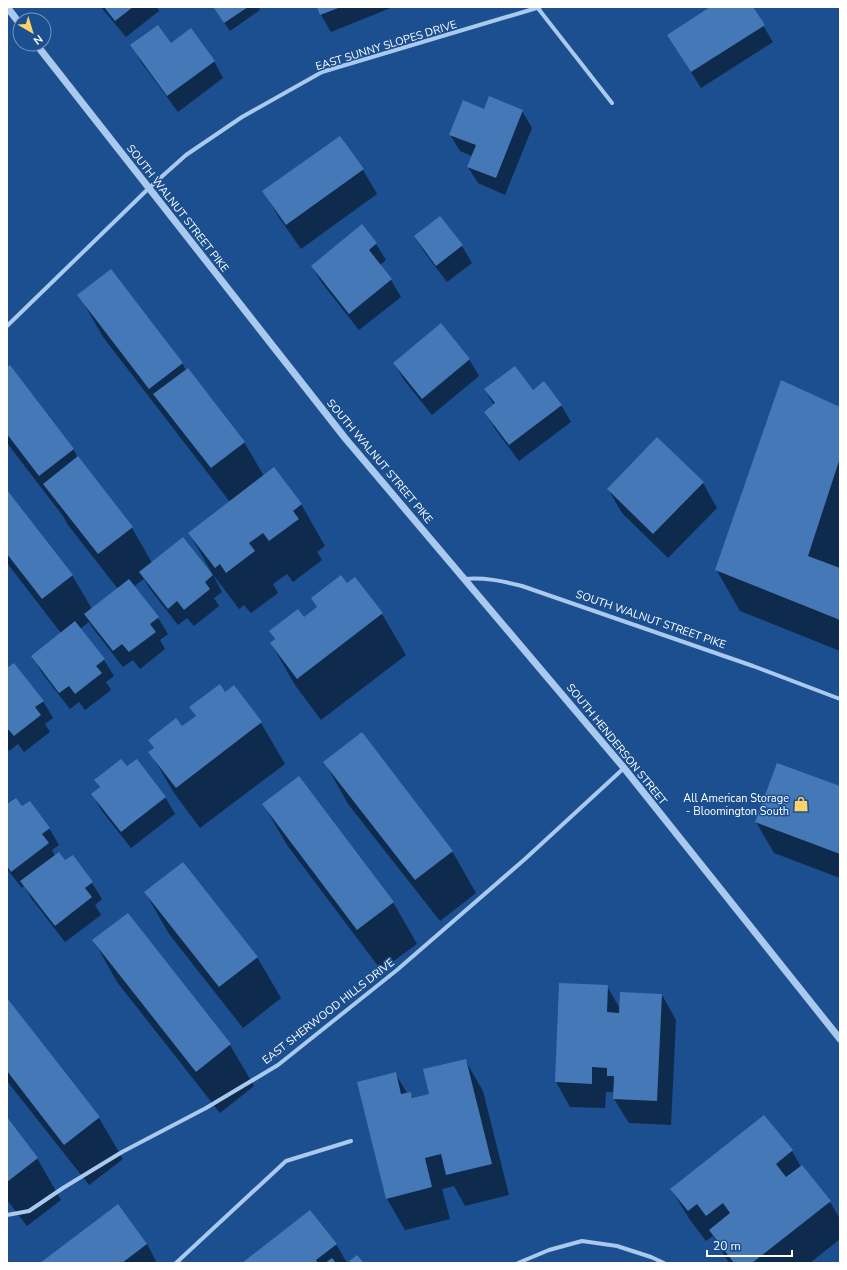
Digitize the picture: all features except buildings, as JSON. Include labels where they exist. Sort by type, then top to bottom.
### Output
[{"type":"street","points":[[538,7],[612,103]]},
{"type":"street","name":"EAST SUNNY SLOPES DRIVE","points":[[149,188],[186,155],[242,117],[322,72],[538,7]]},
{"type":"street","name":"SOUTH WALNUT STREET PIKE","points":[[42,52],[345,438],[464,579],[479,578],[522,586],[753,666],[840,699]]},
{"type":"street","points":[[7,326],[149,188]]},
{"type":"street","name":"SOUTH HENDERSON STREET","points":[[464,579],[624,768],[840,1039]]},
{"type":"street","name":"EAST SHERWOOD HILLS DRIVE","points":[[7,1215],[29,1211],[63,1188],[122,1152],[206,1108],[278,1065],[397,970],[525,859],[624,768]]},
{"type":"street","points":[[176,1263],[286,1161],[351,1141]]},
{"type":"street","points":[[518,1263],[549,1250],[582,1241],[617,1246],[651,1257],[664,1263]]},
{"type":"place","name":"All American Storage - Bloomington South","points":[[801,804]]}]
